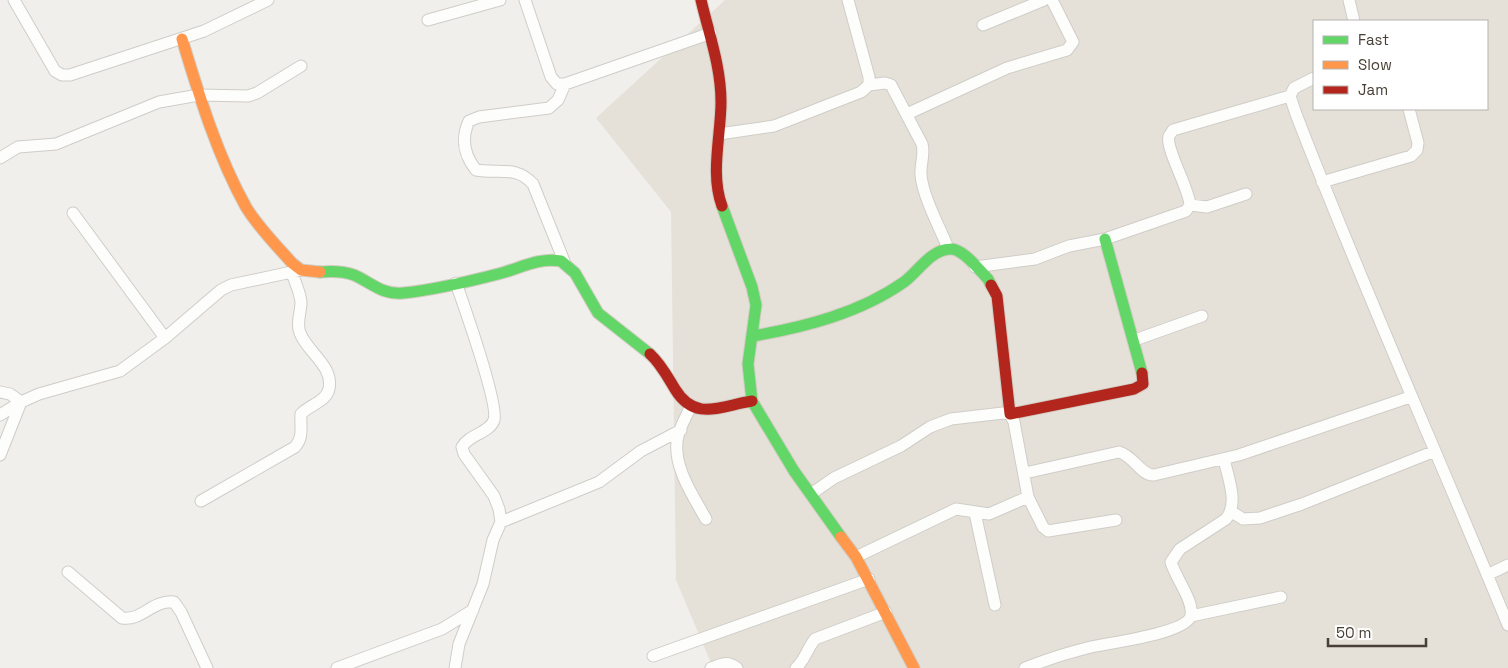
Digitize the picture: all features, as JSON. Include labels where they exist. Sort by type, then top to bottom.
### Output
[{"type":"street","points":[[14,0],[55,71],[62,75],[70,75],[204,31],[268,0]]},
{"type":"street","points":[[428,20],[500,0]]},
{"type":"street","points":[[525,0],[551,77],[558,84],[565,84],[711,34]]},
{"type":"street","points":[[701,0],[718,68],[721,102],[717,177],[720,201],[752,287],[756,305],[748,364],[752,402],[811,494],[856,557],[914,668]]},
{"type":"street","points":[[848,0],[869,77],[869,86]]},
{"type":"street","points":[[983,25],[1044,0]]},
{"type":"street","points":[[907,114],[1007,68],[1067,50],[1073,42],[1052,0]]},
{"type":"street","points":[[1349,0],[1354,20]]},
{"type":"street","points":[[182,39],[199,95],[220,150],[246,206],[297,271],[301,301],[299,332],[327,371],[330,380],[329,391],[323,400],[306,409],[302,414],[302,433],[300,441],[294,447],[201,501]]},
{"type":"street","points":[[0,158],[18,147],[56,144],[143,107],[199,95],[248,96],[301,66]]},
{"type":"street","points":[[1313,78],[1294,88],[1290,96],[1322,182],[1410,397],[1435,451],[1508,625]]},
{"type":"street","points":[[720,134],[774,126],[862,92],[869,86],[885,83],[891,85],[922,144],[925,153],[921,175],[948,248]]},
{"type":"street","points":[[565,84],[558,100],[549,108],[479,117],[469,121],[463,132],[468,160],[476,170],[515,172],[525,175],[533,184],[564,262],[572,270],[591,304],[603,318],[658,362],[683,402],[690,408],[700,410],[752,402]]},
{"type":"street","points":[[975,267],[1025,261],[1074,245],[1106,239],[1186,212],[1190,205],[1189,194],[1169,145],[1169,136],[1174,130],[1290,96]]},
{"type":"street","points":[[1322,182],[1411,156],[1417,150],[1418,143],[1408,110]]},
{"type":"street","points":[[1190,205],[1207,207],[1246,194]]},
{"type":"street","points":[[73,213],[165,338]]},
{"type":"street","points":[[811,494],[829,481],[900,446],[930,427],[951,420],[1003,412],[1010,414],[1140,387],[1144,380],[1135,340],[1106,239]]},
{"type":"street","points":[[752,336],[802,326],[853,310],[899,285],[938,252],[948,248],[958,250],[988,279],[999,303],[1010,414],[1014,422],[1025,473],[1028,498],[1043,527],[1048,531],[1116,520]]},
{"type":"street","points":[[0,415],[39,394],[120,371],[165,338],[221,290],[231,285],[297,271],[337,271],[354,275],[379,290],[391,294],[499,274],[552,259],[564,262]]},
{"type":"street","points":[[455,668],[459,644],[483,584],[493,540],[501,522],[494,496],[464,454],[462,447],[465,442],[491,424],[495,414],[484,369],[456,283]]},
{"type":"street","points":[[1135,340],[1202,316]]},
{"type":"street","points":[[0,392],[21,402]]},
{"type":"street","points":[[1025,473],[1119,452],[1133,458],[1144,472],[1150,476],[1224,459],[1410,397]]},
{"type":"street","points":[[0,455],[21,402]]},
{"type":"street","points":[[690,408],[681,430],[677,448],[679,462],[688,487],[706,519]]},
{"type":"street","points":[[501,522],[599,482],[641,451],[681,430]]},
{"type":"street","points":[[1232,512],[1244,519],[1260,518],[1302,504],[1435,451]]},
{"type":"street","points":[[1191,616],[1191,608],[1171,562],[1180,549],[1226,519],[1232,512],[1224,459]]},
{"type":"street","points":[[856,557],[956,509],[989,514],[1028,498]]},
{"type":"street","points":[[975,513],[995,605]]},
{"type":"street","points":[[1487,575],[1508,564]]},
{"type":"street","points":[[68,572],[122,618],[132,620],[162,601],[174,602],[181,612],[207,668]]},
{"type":"street","points":[[653,656],[869,579]]},
{"type":"street","points":[[1025,668],[1087,648],[1158,634],[1180,626],[1191,616],[1281,597]]},
{"type":"street","points":[[337,668],[442,629],[473,610]]},
{"type":"street","points":[[796,668],[804,660],[809,646],[815,639],[886,612]]},
{"type":"street","points":[[711,668],[726,662],[731,662],[737,668]]},
{"type":"shaded area","points":[[725,0],[1508,0],[1508,668],[713,668],[676,580],[671,212],[596,118]]},
{"type":"traffic: fast","points":[[722,206],[752,287],[756,305],[748,364],[752,401],[794,471],[841,537]]},
{"type":"traffic: fast","points":[[1105,239],[1142,373]]},
{"type":"traffic: fast","points":[[753,336],[812,323],[869,302],[904,282],[930,257],[943,250],[950,249],[960,252],[975,265],[991,285]]},
{"type":"traffic: fast","points":[[320,272],[354,275],[377,288],[389,292],[403,293],[463,283],[536,262],[561,261],[575,273],[598,313],[650,354]]},
{"type":"traffic: slow","points":[[182,39],[217,146],[246,207],[262,229],[292,263],[301,270],[320,272]]},
{"type":"traffic: slow","points":[[841,537],[856,557],[914,668]]},
{"type":"traffic: jam","points":[[701,0],[719,76],[721,115],[716,168],[722,206]]},
{"type":"traffic: jam","points":[[991,285],[997,296],[1010,414],[1134,389],[1143,384],[1142,373]]},
{"type":"traffic: jam","points":[[650,354],[661,366],[675,389],[691,406],[709,409],[752,401]]}]
